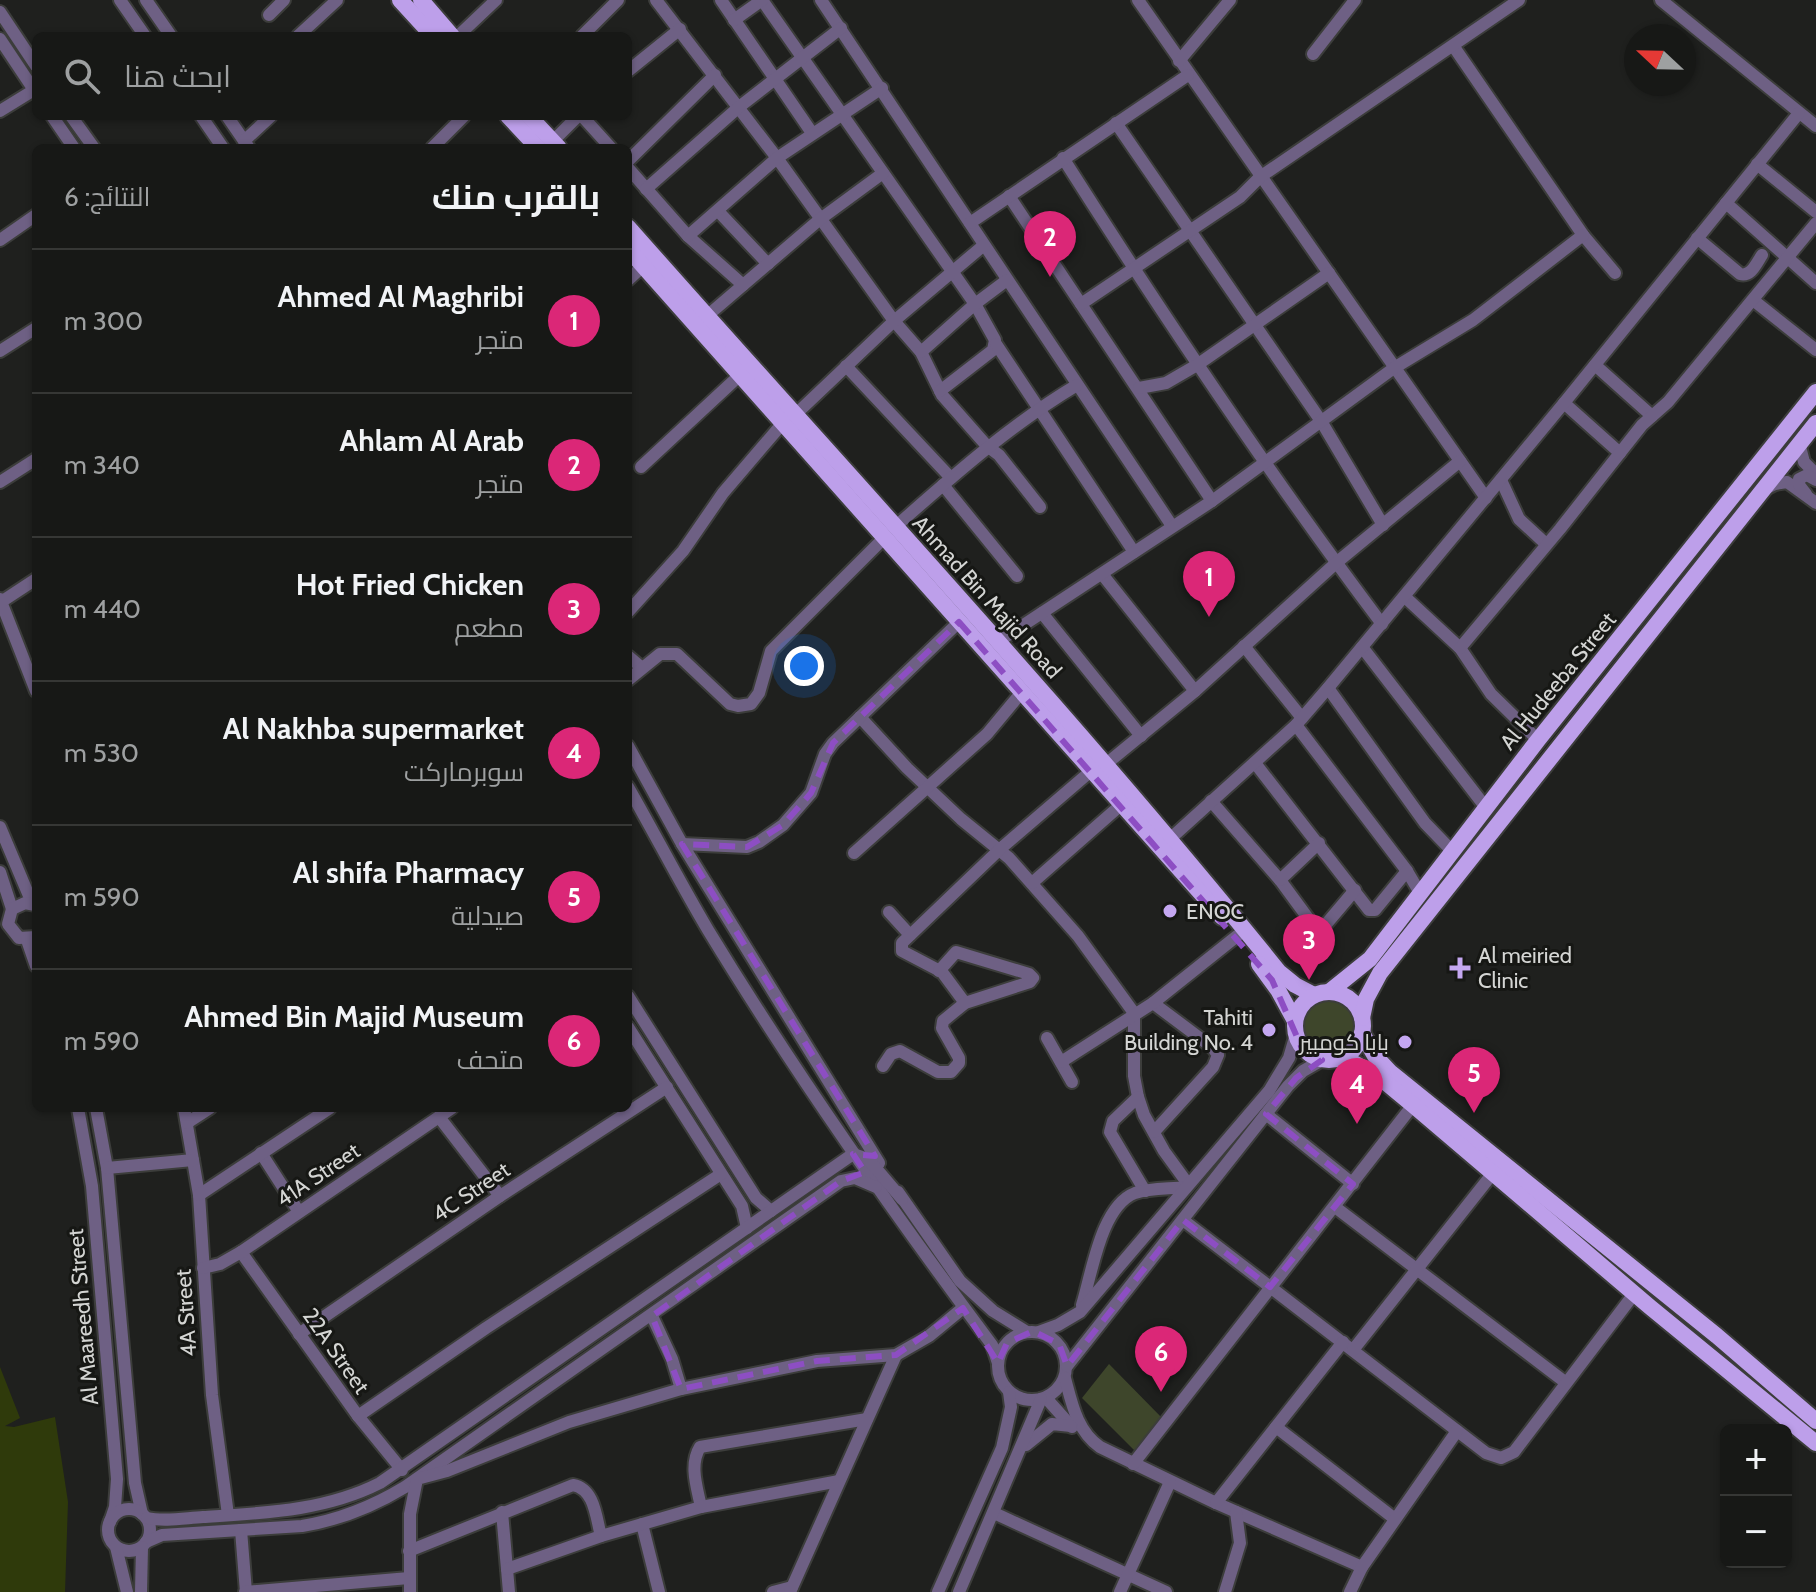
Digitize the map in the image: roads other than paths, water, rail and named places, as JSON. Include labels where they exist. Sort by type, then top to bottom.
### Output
[{"type":"main road","points":[[400,0],[429,32]]},
{"type":"main road","points":[[421,0],[451,32]]},
{"type":"main road","points":[[514,120],[547,144]]},
{"type":"main road","points":[[532,120],[549,144]]},
{"type":"main road","name":"Ahmad Bin Majid Road","points":[[632,232],[707,316],[789,419],[889,532],[959,622],[1021,693],[1171,838],[1279,972],[1295,985],[1322,994]]},
{"type":"main road","name":"Ahmad Bin Majid Road","points":[[632,254],[740,375],[789,419]]},
{"type":"main road","name":"Al Hudeeba Street","points":[[1322,994],[1370,959],[1538,740],[1816,392]]},
{"type":"main road","name":"Al Hudeeba Street","points":[[1362,1025],[1366,999],[1380,973],[1816,423]]},
{"type":"main road","name":"Ahmad Bin Majid Road","points":[[889,532],[999,641],[1098,768],[1122,804],[1272,980],[1295,1028]]},
{"type":"main road","points":[[1362,1025],[1352,1051],[1343,1057],[1322,1060],[1310,1055],[1301,1046],[1295,1028],[1305,1002],[1322,994],[1346,997],[1353,1002],[1375,1056],[1390,1072],[1717,1336],[1816,1421]]},
{"type":"main road","points":[[1343,1057],[1378,1076],[1634,1294],[1816,1443]]},
{"type":"street","points":[[120,0],[142,32]]},
{"type":"street","points":[[146,0],[168,32]]},
{"type":"street","points":[[269,15],[284,0]]},
{"type":"street","points":[[302,32],[337,0]]},
{"type":"street","points":[[460,32],[496,0]]},
{"type":"street","points":[[586,32],[617,0]]},
{"type":"street","points":[[656,0],[777,158],[894,321],[921,352],[940,391],[987,446],[999,455],[1040,507]]},
{"type":"street","points":[[721,0],[812,133]]},
{"type":"street","points":[[734,20],[762,0],[975,304],[996,344],[1134,552]]},
{"type":"street","points":[[821,0],[1172,526]]},
{"type":"street","points":[[1138,0],[1486,498]]},
{"type":"street","points":[[1179,61],[1230,0]]},
{"type":"street","points":[[1313,54],[1355,0]]},
{"type":"street","points":[[1081,304],[1240,197],[1260,177],[1519,0]]},
{"type":"street","points":[[1661,0],[1816,126]]},
{"type":"street","points":[[0,12],[32,60]]},
{"type":"street","points":[[646,189],[739,107],[841,28]]},
{"type":"street","points":[[632,68],[680,29]]},
{"type":"street","points":[[0,39],[32,87]]},
{"type":"street","points":[[1454,47],[1583,235],[1615,273]]},
{"type":"street","points":[[632,157],[715,75]]},
{"type":"street","points":[[970,223],[1188,75]]},
{"type":"street","points":[[688,236],[777,158],[882,88]]},
{"type":"street","points":[[0,111],[32,93]]},
{"type":"street","points":[[1171,838],[1299,721],[1328,688],[1799,113]]},
{"type":"street","points":[[55,120],[71,144]]},
{"type":"street","points":[[74,120],[91,144]]},
{"type":"street","points":[[204,120],[220,144]]},
{"type":"street","points":[[230,120],[246,144]]},
{"type":"street","points":[[248,144],[268,120]]},
{"type":"street","points":[[436,144],[460,120]]},
{"type":"street","points":[[552,144],[576,120]]},
{"type":"street","points":[[584,120],[607,144]]},
{"type":"street","points":[[1116,123],[1321,421],[1383,525]]},
{"type":"street","points":[[1063,158],[1133,269],[1264,463],[1382,624]]},
{"type":"street","points":[[1757,164],[1816,212]]},
{"type":"street","points":[[632,173],[688,236],[743,285]]},
{"type":"street","points":[[707,316],[819,220],[883,173]]},
{"type":"street","points":[[1009,196],[1212,501]]},
{"type":"street","points":[[1726,203],[1816,283]]},
{"type":"street","points":[[718,211],[768,264]]},
{"type":"street","points":[[0,240],[32,218]]},
{"type":"street","points":[[1460,648],[1642,425],[1668,402],[1816,223]]},
{"type":"street","points":[[999,641],[1212,501],[1394,368],[1473,320],[1583,235]]},
{"type":"street","points":[[1697,238],[1740,274],[1745,275],[1762,255]]},
{"type":"street","points":[[632,608],[683,551],[723,493],[789,419],[950,271],[984,245]]},
{"type":"street","points":[[632,276],[643,266]]},
{"type":"street","points":[[1139,388],[1166,383],[1197,365],[1329,273]]},
{"type":"street","points":[[921,352],[1007,280]]},
{"type":"street","points":[[1753,300],[1816,350]]},
{"type":"street","points":[[0,351],[32,331]]},
{"type":"street","points":[[940,391],[993,350],[996,344]]},
{"type":"street","points":[[1595,365],[1652,416]]},
{"type":"street","points":[[846,366],[947,482],[1017,576]]},
{"type":"street","points":[[641,467],[740,375]]},
{"type":"street","points":[[632,676],[660,654],[677,654],[730,704],[751,704],[759,693],[771,651],[889,532],[987,446],[1040,407],[1077,385]]},
{"type":"street","points":[[1564,403],[1620,453]]},
{"type":"street","points":[[1799,443],[1804,462],[1816,477]]},
{"type":"street","points":[[965,1003],[945,975],[902,951],[902,943],[999,850],[1195,691],[1336,563],[1460,461]]},
{"type":"street","points":[[0,482],[32,466]]},
{"type":"street","points":[[1812,500],[1799,485],[1799,479],[1807,475],[1816,477]]},
{"type":"street","points":[[1501,480],[1519,519],[1546,544]]},
{"type":"street","points":[[1761,492],[1775,484],[1787,482],[1812,500]]},
{"type":"street","points":[[1102,574],[1195,691]]},
{"type":"street","points":[[31,662],[13,639],[1,601],[32,582]]},
{"type":"street","points":[[1405,597],[1460,648],[1491,694],[1538,740]]},
{"type":"street","points":[[1042,613],[1141,736]]},
{"type":"street","points":[[682,844],[747,847],[783,825],[811,793],[825,754],[959,622]]},
{"type":"street","points":[[0,644],[13,639]]},
{"type":"street","points":[[1244,646],[1420,893]]},
{"type":"street","points":[[1362,647],[1487,809]]},
{"type":"street","points":[[632,659],[641,667]]},
{"type":"street","points":[[1328,688],[1425,823],[1453,852]]},
{"type":"street","points":[[854,853],[987,734],[1021,693]]},
{"type":"street","points":[[860,717],[892,754],[1032,883],[1078,936],[1134,1013],[1134,1076],[1138,1097],[1154,1132],[1187,1186]]},
{"type":"street","points":[[632,753],[682,844],[806,1048],[902,1199],[960,1281],[993,1311],[1033,1332],[1050,1336],[1059,1344],[1065,1354],[1074,1412],[1085,1434]]},
{"type":"street","points":[[1255,763],[1369,910],[1375,910],[1407,871]]},
{"type":"street","points":[[632,794],[708,929],[853,1154],[992,1345],[998,1374],[1009,1392],[1011,1407],[1002,1448],[938,1592]]},
{"type":"street","points":[[1211,801],[1280,880],[1313,926],[1322,929],[1355,890]]},
{"type":"street","points":[[1032,883],[1122,804]]},
{"type":"street","points":[[0,827],[32,899]]},
{"type":"street","points":[[1280,880],[1319,843]]},
{"type":"street","points":[[0,872],[12,909]]},
{"type":"street","points":[[31,939],[19,938],[10,930],[9,918],[12,909],[19,904],[32,904]]},
{"type":"street","points":[[889,912],[910,935]]},
{"type":"street","points":[[1061,1062],[1153,1003],[1237,936]]},
{"type":"street","points":[[883,1066],[891,1054],[900,1051],[938,1072],[951,1072],[959,1058],[942,1023],[965,1003],[1030,982],[1033,978],[1029,974],[954,952],[939,971]]},
{"type":"street","points":[[632,1002],[741,1175],[760,1203],[771,1211]]},
{"type":"street","points":[[1153,1003],[1218,1055],[1213,1067],[1154,1132]]},
{"type":"street","points":[[998,1363],[1007,1343],[1058,1325],[1080,1312],[1277,1080],[1289,1058],[1295,1028]]},
{"type":"street","points":[[632,1033],[745,1212],[747,1228]]},
{"type":"street","points":[[1047,1038],[1072,1082]]},
{"type":"street","points":[[959,1592],[1044,1399],[1060,1387],[1066,1372],[1266,1114],[1296,1078],[1322,1060]]},
{"type":"street","name":"4C Street","points":[[632,1110],[667,1087]]},
{"type":"street","points":[[1138,1097],[1113,1121],[1110,1132],[1145,1191]]},
{"type":"street","points":[[1133,1464],[1413,1105]]},
{"type":"street","name":"Al Maareedh Street","points":[[79,1112],[92,1186],[117,1479],[115,1507],[110,1522]]},
{"type":"street","name":"Al Maareedh Street","points":[[97,1112],[107,1168],[135,1483],[145,1516]]},
{"type":"street","name":"4A Street","points":[[185,1112],[199,1195],[212,1395],[228,1515]]},
{"type":"street","points":[[187,1123],[204,1112]]},
{"type":"street","points":[[199,1195],[324,1112]]},
{"type":"street","name":"41A Street","points":[[203,1268],[220,1264],[241,1252],[446,1112]]},
{"type":"street","name":"4C Street","points":[[299,1334],[629,1112]]},
{"type":"street","points":[[1266,1114],[1353,1184]]},
{"type":"street","points":[[439,1117],[500,1196]]},
{"type":"street","points":[[702,1143],[710,1142],[730,1175],[741,1175]]},
{"type":"street","points":[[261,1153],[299,1212]]},
{"type":"street","points":[[853,1154],[868,1159],[902,1199]]},
{"type":"street","points":[[127,1592],[116,1547],[109,1535],[110,1522],[119,1511],[133,1509],[145,1516],[228,1515],[327,1505],[358,1495],[402,1470],[853,1154]]},
{"type":"street","points":[[107,1168],[193,1160]]},
{"type":"street","points":[[1216,1503],[1276,1427],[1417,1271],[1493,1173]]},
{"type":"street","points":[[358,1416],[721,1174]]},
{"type":"street","points":[[116,1547],[129,1551],[162,1535],[323,1523],[385,1499],[848,1178],[862,1179],[876,1187]]},
{"type":"street","points":[[780,1224],[816,1193],[817,1185],[811,1183]]},
{"type":"street","points":[[1080,1312],[1109,1218],[1121,1202],[1145,1191],[1187,1186]]},
{"type":"street","points":[[1335,1207],[1565,1382]]},
{"type":"street","points":[[1183,1220],[1486,1453],[1501,1458],[1508,1456],[1634,1294]]},
{"type":"street","points":[[681,1389],[672,1359],[648,1318],[640,1311],[644,1303],[711,1256],[714,1249]]},
{"type":"street","name":"22A Street","points":[[241,1252],[358,1416],[402,1470]]},
{"type":"street","points":[[417,1479],[447,1471],[569,1422],[681,1389],[817,1361],[896,1355],[929,1336],[963,1308]]},
{"type":"street","points":[[773,1592],[791,1590],[896,1355]]},
{"type":"street","points":[[1009,1392],[1026,1401],[1044,1399]]},
{"type":"street","points":[[1044,1399],[1071,1426],[1100,1447],[1170,1482],[1362,1567]]},
{"type":"street","points":[[701,1507],[694,1470],[694,1456],[700,1447],[867,1419]]},
{"type":"street","points":[[1021,1450],[1052,1424],[1071,1426]]},
{"type":"street","points":[[1276,1427],[1395,1519]]},
{"type":"street","points":[[1350,1592],[1362,1567],[1457,1431]]},
{"type":"street","points":[[241,1530],[246,1592],[409,1585],[410,1514],[417,1479]]},
{"type":"street","points":[[507,1569],[601,1536],[701,1507],[839,1481]]},
{"type":"street","points":[[1120,1592],[1170,1482]]},
{"type":"street","points":[[409,1551],[573,1485],[589,1494],[601,1536]]},
{"type":"street","points":[[385,1499],[400,1502],[410,1514]]},
{"type":"street","points":[[502,1512],[509,1592]]},
{"type":"street","points":[[1225,1592],[1240,1543],[1236,1512]]},
{"type":"street","points":[[994,1513],[1166,1592]]},
{"type":"street","points":[[141,1592],[144,1545],[150,1529],[145,1516]]},
{"type":"street","points":[[642,1524],[659,1592]]},
{"type":"place","name":"Ahlam Al Arab","points":[[1050,277]]},
{"type":"place","name":"Ahmed Al Maghribi","points":[[1209,617]]},
{"type":"place","name":"ENOC","points":[[1170,911]]},
{"type":"place","name":"Al meiried Clinic","points":[[1460,968]]},
{"type":"place","name":"Hot Fried Chicken","points":[[1309,980]]},
{"type":"place","name":"Tahiti Building No. 4","points":[[1269,1030]]},
{"type":"place","name":"بابا كومبير","points":[[1405,1042]]},
{"type":"place","name":"Al shifa Pharmacy","points":[[1474,1113]]},
{"type":"place","name":"Al Nakhba supermarket","points":[[1357,1124]]},
{"type":"place","name":"Ahmed Bin Majid Museum","points":[[1161,1392]]}]
